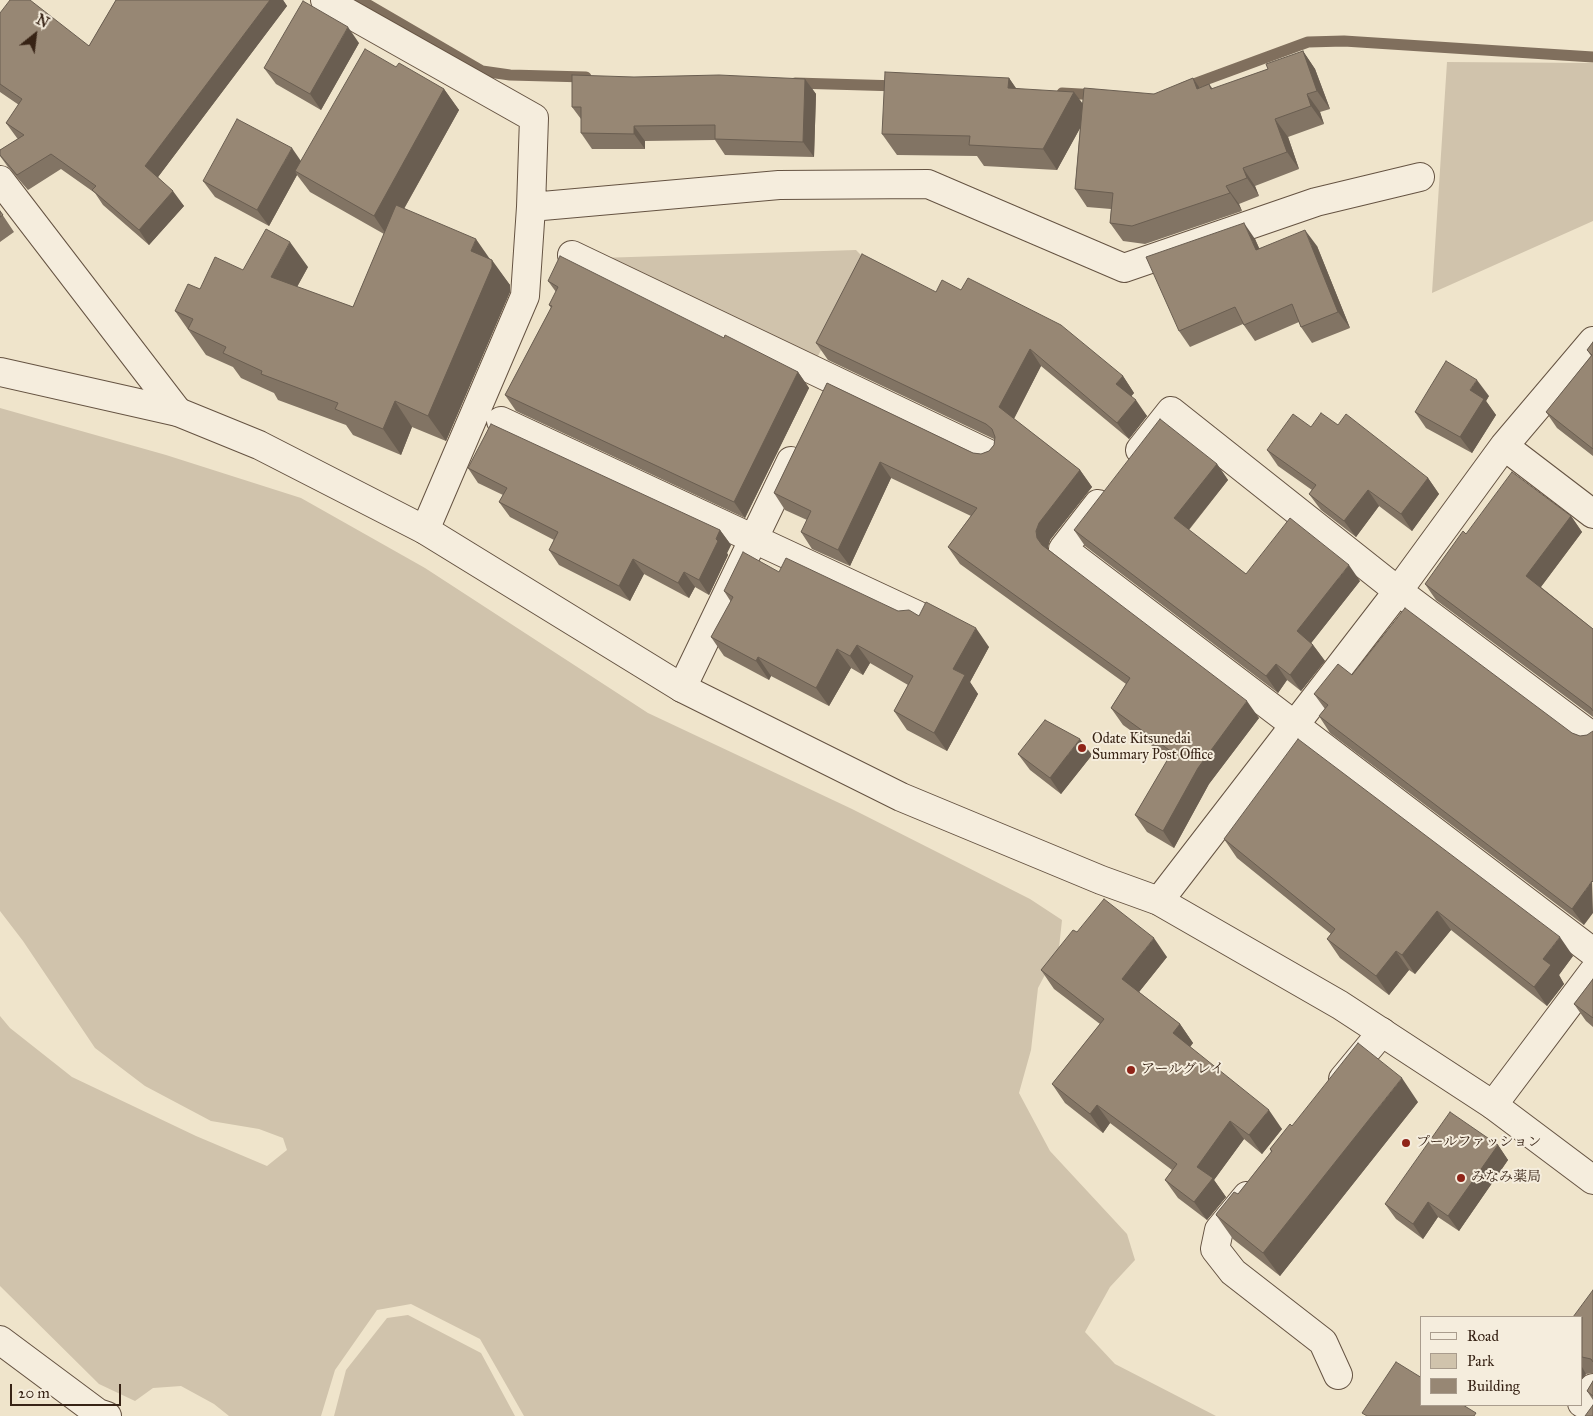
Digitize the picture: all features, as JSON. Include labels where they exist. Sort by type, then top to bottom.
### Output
[{"type":"street","points":[[325,0],[534,118],[525,296],[425,530]]},
{"type":"street","points":[[369,58],[383,33]]},
{"type":"street","points":[[531,207],[779,185],[928,184],[1124,268],[1316,202],[1420,177]]},
{"type":"street","points":[[0,180],[178,412]]},
{"type":"street","points":[[572,255],[991,455]]},
{"type":"street","points":[[1158,901],[1398,591],[1504,446],[1593,341]]},
{"type":"street","points":[[0,372],[178,412],[259,445],[425,530],[682,688],[901,797],[1101,880],[1158,901],[1340,1005],[1493,1105],[1593,1180]]},
{"type":"street","points":[[818,405],[831,378]]},
{"type":"street","points":[[1593,737],[1398,591],[1170,411],[1063,549],[1593,952]]},
{"type":"street","points":[[501,421],[917,615]]},
{"type":"street","points":[[682,688],[801,441]]},
{"type":"street","points":[[1504,446],[1593,514]]},
{"type":"street","points":[[1493,1105],[1593,972]]},
{"type":"street","points":[[1325,1101],[1382,1032]]},
{"type":"street","points":[[1263,1177],[1219,1230],[1215,1249],[1233,1272],[1323,1342],[1338,1375]]},
{"type":"street","points":[[0,1340],[99,1415]]},
{"type":"street","points":[[1583,1401],[1593,1388]]},
{"type":"green space","points":[[1447,62],[1593,63],[1593,221],[1432,293]]},
{"type":"green space","points":[[856,250],[866,260],[816,360],[599,258]]},
{"type":"green space","points":[[0,408],[166,455],[301,498],[425,568],[648,713],[852,809],[1030,899],[1062,920],[1059,948],[1038,988],[1031,1050],[1019,1093],[1050,1151],[1127,1234],[1135,1260],[1110,1287],[1085,1332],[1115,1364],[1216,1416],[524,1416],[480,1339],[411,1304],[377,1310],[335,1370],[321,1416],[229,1416],[214,1404],[181,1386],[153,1388],[135,1401],[99,1384],[0,1286],[0,1016],[10,1028],[72,1077],[196,1136],[267,1166],[287,1150],[283,1138],[259,1129],[211,1121],[145,1086],[95,1048],[23,941],[0,911]]},
{"type":"green space","points":[[408,1315],[481,1353],[515,1416],[334,1416],[346,1370],[387,1318]]},
{"type":"building","points":[[10,0],[30,0],[89,46],[116,0],[270,0],[145,166],[173,191],[139,230],[92,190],[96,186],[51,154],[17,175],[0,155],[0,150],[24,135],[6,123],[22,99],[0,84],[0,13]]},
{"type":"building","points":[[303,1],[348,27],[310,94],[264,68]]},
{"type":"building","points":[[365,49],[396,67],[399,63],[444,89],[374,216],[295,171]]},
{"type":"building","points":[[1303,51],[1317,91],[1307,94],[1311,106],[1275,119],[1287,152],[1243,168],[1247,178],[1226,186],[1230,193],[1132,226],[1110,223],[1113,193],[1075,189],[1084,88],[1154,94],[1193,78],[1197,89],[1209,84],[1211,89],[1268,69],[1266,64]]},
{"type":"building","points":[[885,72],[1009,78],[1008,88],[1074,92],[1043,149],[969,145],[970,136],[882,134]]},
{"type":"building","points":[[572,75],[634,77],[719,75],[805,79],[803,142],[715,139],[715,125],[634,126],[634,134],[581,133],[581,107],[572,107]]},
{"type":"building","points":[[237,119],[292,148],[257,210],[203,181]]},
{"type":"building","points":[[396,205],[476,239],[471,251],[492,260],[492,267],[428,416],[395,401],[383,429],[335,409],[338,403],[261,374],[262,371],[223,353],[226,347],[188,329],[193,319],[175,311],[188,284],[200,289],[215,257],[243,270],[266,229],[290,242],[271,277],[353,307]]},
{"type":"building","points":[[1244,223],[1256,250],[1305,230],[1338,312],[1301,327],[1292,304],[1244,325],[1235,307],[1179,331],[1146,257]]},
{"type":"building","points":[[862,254],[936,292],[942,280],[961,290],[968,278],[1061,325],[1123,376],[1116,384],[1136,400],[1117,423],[1030,349],[999,407],[1080,470],[1039,523],[1036,531],[1037,538],[1042,545],[1247,701],[1198,768],[1163,831],[1135,815],[1172,752],[1111,708],[1130,678],[948,547],[977,508],[880,462],[838,550],[801,532],[811,511],[774,493],[827,383],[973,453],[981,454],[989,451],[994,445],[995,437],[992,429],[986,424],[816,343]]},
{"type":"building","points":[[560,256],[724,338],[725,335],[798,372],[734,502],[505,395],[552,306],[549,305],[558,287],[548,281]]},
{"type":"building","points":[[1593,342],[1593,449],[1546,412],[1592,355],[1587,350]]},
{"type":"building","points":[[1446,361],[1477,380],[1470,390],[1484,399],[1460,437],[1415,412]]},
{"type":"building","points":[[1321,413],[1338,425],[1346,414],[1428,478],[1401,514],[1368,490],[1344,521],[1309,494],[1316,485],[1267,450],[1293,414],[1311,427]]},
{"type":"building","points":[[1160,419],[1217,464],[1174,518],[1246,574],[1290,518],[1349,565],[1297,631],[1313,645],[1290,675],[1276,664],[1266,676],[1074,530]]},
{"type":"building","points":[[491,424],[720,530],[716,539],[718,541],[699,580],[684,572],[678,583],[633,559],[619,586],[549,550],[558,532],[499,502],[507,488],[468,468]]},
{"type":"building","points":[[1512,472],[1571,516],[1526,576],[1593,629],[1593,711],[1425,584],[1463,531],[1466,534]]},
{"type":"building","points":[[743,552],[779,572],[786,558],[898,611],[909,610],[919,616],[926,602],[976,628],[953,669],[965,675],[934,733],[894,711],[913,676],[857,645],[850,656],[837,649],[816,688],[758,657],[756,661],[711,637],[733,597],[724,591]]},
{"type":"building","points":[[1405,608],[1572,733],[1580,736],[1587,735],[1593,731],[1593,882],[1572,909],[1319,716],[1328,705],[1314,694],[1338,664],[1352,675]]},
{"type":"building","points":[[1045,720],[1080,739],[1050,778],[1018,754]]},
{"type":"building","points":[[1298,739],[1560,937],[1543,959],[1551,965],[1534,987],[1437,911],[1402,955],[1396,951],[1376,976],[1327,939],[1335,929],[1224,839]]},
{"type":"building","points":[[1104,899],[1154,938],[1122,979],[1180,1024],[1173,1033],[1269,1110],[1249,1135],[1230,1121],[1197,1167],[1213,1178],[1194,1202],[1165,1180],[1177,1164],[1097,1105],[1090,1114],[1052,1084],[1104,1019],[1041,970],[1073,930],[1077,932]]},
{"type":"building","points":[[1593,979],[1593,1018],[1574,1004]]},
{"type":"building","points":[[1358,1043],[1402,1078],[1263,1253],[1216,1215],[1234,1192],[1238,1194],[1272,1151],[1270,1149],[1290,1124],[1292,1126]]},
{"type":"building","points":[[1450,1112],[1498,1145],[1448,1216],[1428,1202],[1413,1224],[1385,1204]]},
{"type":"building","points":[[1593,1290],[1593,1362],[1591,1359],[1583,1357],[1583,1316],[1574,1316]]},
{"type":"building","points":[[1396,1362],[1420,1377],[1420,1406],[1465,1406],[1476,1413],[1474,1416],[1367,1416],[1362,1413]]},
{"type":"building","points":[[1593,1381],[1593,1396],[1587,1391]]},
{"type":"building","points":[[1593,1405],[1593,1416],[1585,1416]]},
{"type":"waterway","points":[[360,0],[482,71],[510,75],[586,77]]},
{"type":"waterway","points":[[1183,88],[1308,42],[1344,41],[1593,57]]},
{"type":"waterway","points":[[795,83],[899,86]]},
{"type":"waterway","points":[[1062,93],[1098,95]]},
{"type":"place","name":"Odate Kitsunedai Summary Post Office","points":[[1082,748]]},
{"type":"place","name":"アールグレイ","points":[[1131,1070]]},
{"type":"place","name":"プールファッション","points":[[1406,1143]]},
{"type":"place","name":"みなみ薬局","points":[[1461,1178]]}]
